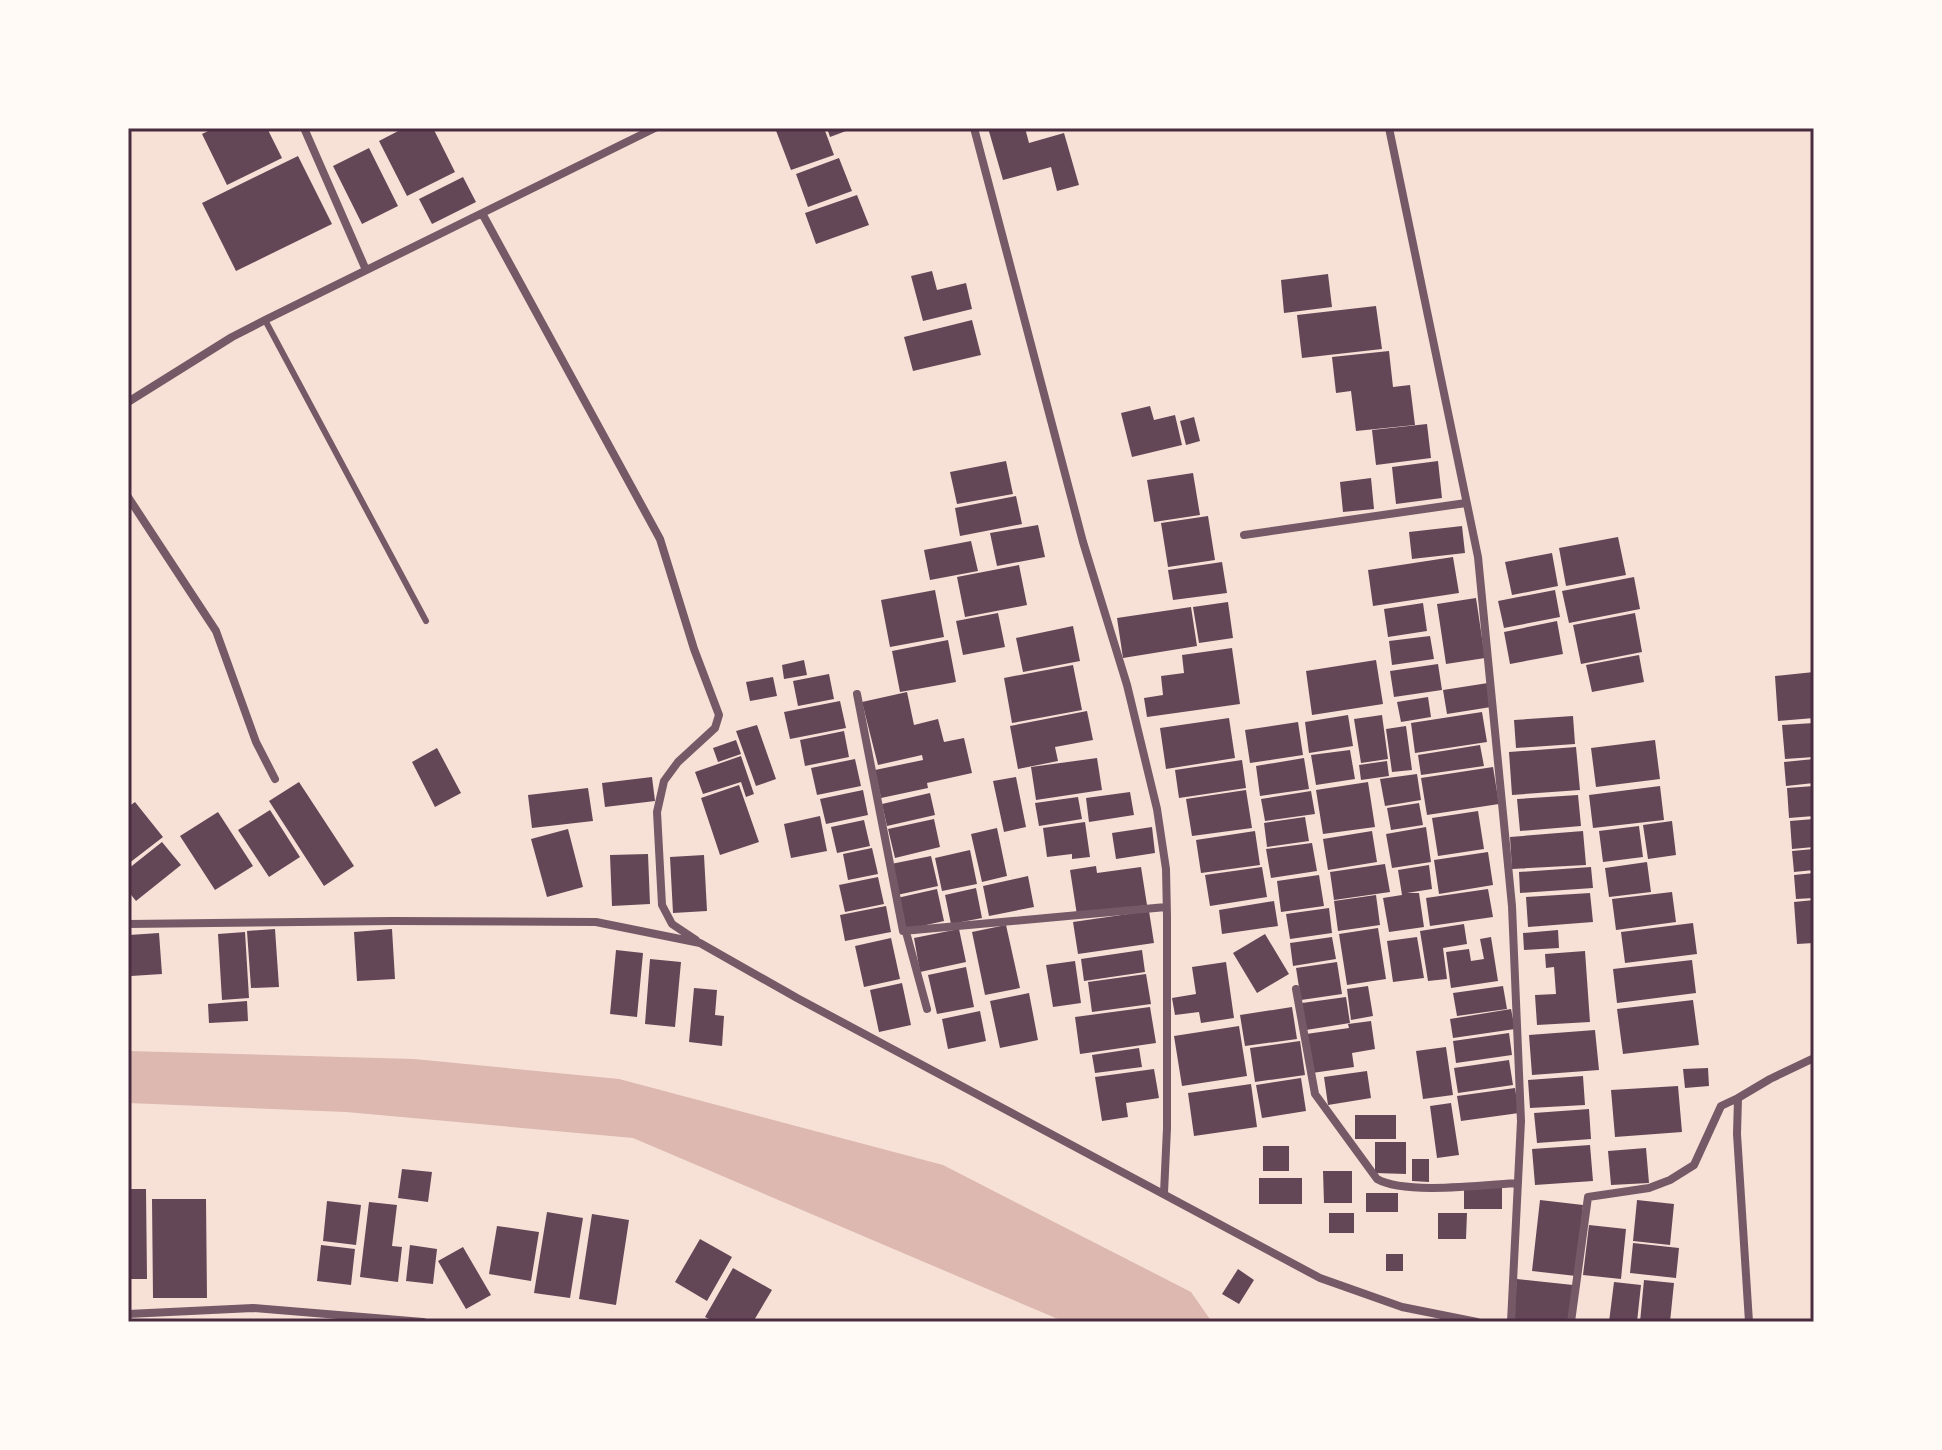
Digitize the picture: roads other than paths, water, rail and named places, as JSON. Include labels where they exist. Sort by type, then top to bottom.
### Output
[{"type":"street","points":[[304,128],[366,270]]},
{"type":"street","points":[[128,402],[232,337],[655,128]]},
{"type":"street","points":[[974,128],[1083,542],[1127,685],[1157,809],[1166,869],[1167,1128],[1164,1193]]},
{"type":"street","points":[[1389,128],[1478,557],[1512,906],[1521,1121],[1511,1322]]},
{"type":"street","points":[[483,215],[660,539],[694,649],[719,715],[715,728],[678,762],[664,781],[657,812],[662,905],[672,924],[797,998],[1320,1278],[1402,1307],[1477,1322]]},
{"type":"street","points":[[128,497],[216,631],[256,742],[275,779]]},
{"type":"street","points":[[1244,535],[1466,503]]},
{"type":"street","points":[[857,694],[901,928],[906,932],[927,1009]]},
{"type":"street","points":[[906,932],[1166,907]]},
{"type":"street","points":[[128,923],[596,922],[700,943]]},
{"type":"street","points":[[1296,989],[1315,1094],[1377,1179],[1386,1184],[1409,1187],[1518,1183]]},
{"type":"street","points":[[1571,1322],[1588,1197],[1649,1188],[1670,1180],[1694,1165],[1721,1106],[1814,1058]]},
{"type":"street","points":[[1738,1098],[1737,1134],[1749,1322]]},
{"type":"street","points":[[128,1314],[253,1308],[423,1322]]},
{"type":"lane","points":[[265,320],[426,621]]}]
